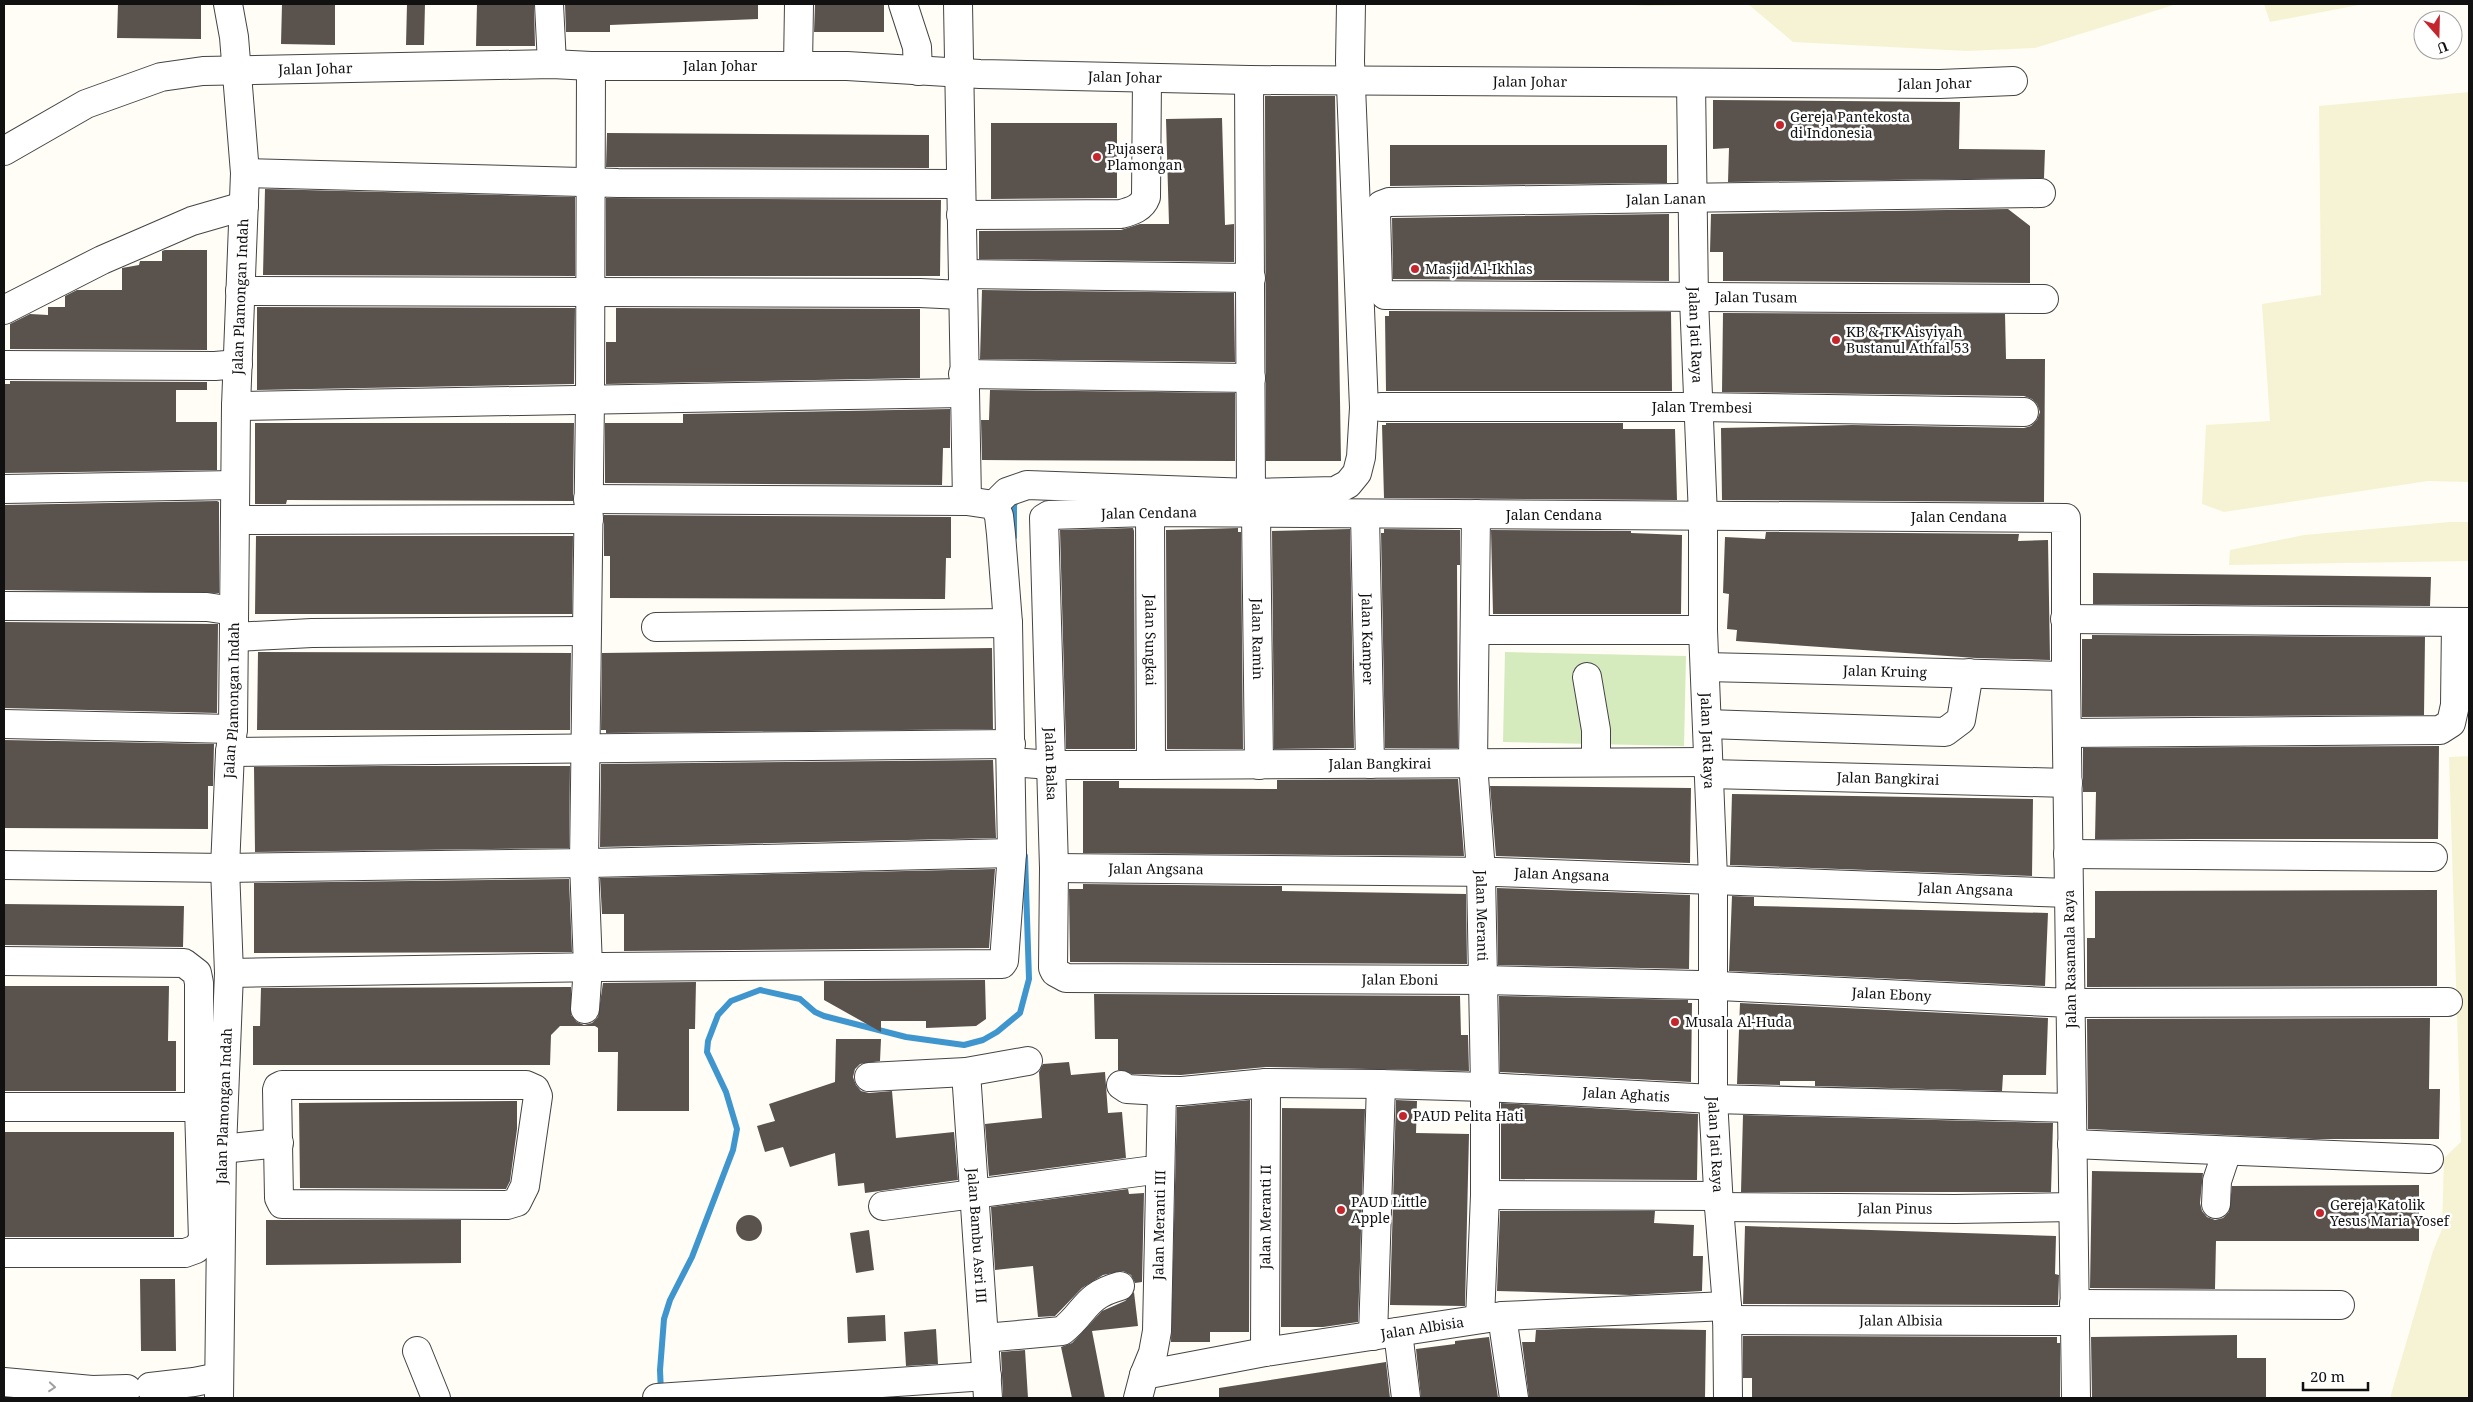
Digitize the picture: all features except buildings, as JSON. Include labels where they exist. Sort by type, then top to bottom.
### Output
[{"type":"street","name":"Jalan Plamongan Indah","points":[[219,1388],[222,1149],[228,973],[225,868],[231,741],[236,520],[234,485],[245,173],[234,38],[228,4]]},
{"type":"street","points":[[549,4],[552,64]]},
{"type":"street","points":[[798,66],[799,4]]},
{"type":"street","points":[[903,4],[917,47],[918,71]]},
{"type":"street","points":[[958,4],[966,501]]},
{"type":"street","points":[[236,520],[588,509],[966,501],[994,504],[1007,492],[1027,485],[1253,503],[1335,491],[1348,484],[1357,473],[1361,457],[1364,408],[1366,236],[1350,70],[1350,16]]},
{"type":"street","name":"Jalan Johar","points":[[4,151],[86,104],[161,77],[203,71],[237,72],[552,64],[592,66],[847,66],[918,71],[960,64],[1148,78],[1250,80],[1350,70],[1691,83],[1940,84],[2013,81]]},
{"type":"street","points":[[586,1009],[588,967],[584,863],[592,66]]},
{"type":"street","points":[[961,215],[1121,214],[1139,207],[1144,203],[1146,196],[1148,78]]},
{"type":"street","name":"Jalan Ramin","points":[[1250,80],[1251,378],[1259,764]]},
{"type":"street","name":"Jalan Jati Raya","points":[[1691,83],[1691,198],[1703,516],[1705,667],[1713,878],[1713,1099],[1718,1202],[1727,1313],[1728,1398]]},
{"type":"street","points":[[245,173],[592,182],[960,184]]},
{"type":"street","name":"Jalan Lanan","points":[[1380,291],[1366,236],[1380,205],[1389,202],[2041,193]]},
{"type":"street","points":[[4,310],[102,260],[165,232],[192,221],[244,206]]},
{"type":"street","points":[[240,291],[920,293],[962,284],[1251,278]]},
{"type":"street","name":"Jalan Tusam","points":[[1380,291],[1385,295],[1694,299],[2044,299]]},
{"type":"street","points":[[4,365],[215,366],[238,364]]},
{"type":"street","points":[[236,406],[590,400],[963,384],[1251,378]]},
{"type":"street","name":"Jalan Trembesi","points":[[1381,407],[1698,407],[2024,412]]},
{"type":"street","points":[[4,489],[234,485]]},
{"type":"street","name":"Jalan Cendana","points":[[1042,522],[1049,515],[1150,512],[1253,503],[1366,514],[2066,518],[2068,520]]},
{"type":"street","points":[[228,973],[588,967],[999,966],[1004,960],[1012,853],[1027,760],[1008,624],[999,516],[994,504]]},
{"type":"street","name":"Jalan Sungkai","points":[[1150,512],[1151,766]]},
{"type":"street","name":"Jalan Kamper","points":[[1366,514],[1370,764]]},
{"type":"street","name":"Jalan Meranti","points":[[1476,514],[1473,763],[1481,872],[1485,1195],[1491,1317],[1514,1398]]},
{"type":"street","name":"Jalan Rasamala Raya","points":[[2068,520],[2065,619],[2076,1398]]},
{"type":"street","name":"Jalan Balsa","points":[[1042,522],[1027,760],[1054,868],[1053,968],[1055,972],[1066,978],[1088,977]]},
{"type":"street","points":[[4,606],[207,607],[234,624],[312,633],[586,631]]},
{"type":"street","points":[[2065,619],[2463,622],[2455,705],[2451,722],[2440,730],[2067,733]]},
{"type":"street","points":[[656,627],[1008,624]]},
{"type":"street","points":[[1475,630],[1704,630]]},
{"type":"street","name":"Jalan Kruing","points":[[1705,667],[2066,676]]},
{"type":"street","points":[[1707,724],[1945,732],[1961,720],[1969,673]]},
{"type":"street","points":[[1588,677],[1596,730],[1596,762]]},
{"type":"street","name":"Jalan Bangkirai","points":[[4,724],[231,741],[1027,760],[1151,766],[1596,762],[2068,783]]},
{"type":"street","points":[[4,865],[225,868],[584,863],[1012,853]]},
{"type":"street","points":[[2068,854],[2433,857]]},
{"type":"street","name":"Jalan Angsana","points":[[1054,868],[1481,872],[1713,878],[2069,893]]},
{"type":"street","points":[[4,960],[184,963],[197,973],[200,984],[199,1107],[203,1240],[196,1249],[185,1253],[4,1252]]},
{"type":"street","name":"Jalan Eboni","points":[[1088,977],[1482,980],[1712,985]]},
{"type":"street","name":"Jalan Ebony","points":[[1712,985],[2070,1004],[2448,1002]]},
{"type":"street","points":[[869,1077],[966,1072],[1028,1060]]},
{"type":"street","name":"Jalan Bambu Asri III","points":[[966,1072],[988,1387]]},
{"type":"street","name":"Jalan Aghatis","points":[[1121,1085],[1127,1089],[1172,1091],[1266,1083],[1380,1084],[1485,1087],[1713,1099],[2072,1108]]},
{"type":"street","name":"Jalan Meranti II","points":[[1265,1352],[1266,1083]]},
{"type":"street","points":[[1380,1084],[1385,1334],[1406,1398]]},
{"type":"street","points":[[526,1085],[535,1089],[538,1096],[525,1186],[517,1202],[507,1205],[282,1204],[279,1198],[279,1143],[277,1090],[282,1086],[526,1085]]},
{"type":"street","name":"Jalan Meranti III","points":[[1141,1387],[1153,1353],[1157,1330],[1172,1091]]},
{"type":"street","points":[[4,1108],[199,1107]]},
{"type":"street","points":[[222,1149],[279,1143]]},
{"type":"street","points":[[2072,1144],[2429,1159]]},
{"type":"street","points":[[2216,1204],[2217,1181],[2227,1151]]},
{"type":"street","points":[[883,1206],[1146,1171]]},
{"type":"street","name":"Jalan Pinus","points":[[1485,1195],[1945,1209],[2073,1207]]},
{"type":"street","points":[[984,1338],[1062,1331],[1072,1324],[1086,1302],[1100,1292],[1120,1286]]},
{"type":"street","name":"Jalan Albisia","points":[[1141,1387],[1265,1352],[1491,1317],[1727,1313],[2074,1312],[2340,1305]]},
{"type":"street","points":[[418,1351],[436,1398]]},
{"type":"street","points":[[4,1382],[141,1391],[219,1388]]},
{"type":"street","points":[[663,1397],[988,1387]]},
{"type":"shaded area","points":[[1619,4],[1748,4],[1647,6]]},
{"type":"shaded area","points":[[1748,4],[2177,4],[2035,48],[1967,51],[1793,42]]},
{"type":"shaded area","points":[[2264,4],[2364,4],[2270,22]]},
{"type":"shaded area","points":[[2469,92],[2469,482],[2428,481],[2224,512],[2202,504],[2206,425],[2270,421],[2262,304],[2321,295],[2319,106]]},
{"type":"shaded area","points":[[2469,522],[2469,561],[2229,565],[2230,550],[2304,535]]},
{"type":"shaded area","points":[[2469,756],[2469,1398],[2390,1398],[2433,1251],[2442,1229],[2444,1158],[2461,1142],[2449,757]]},
{"type":"green space","points":[[1505,652],[1686,656],[1684,746],[1503,742]]},
{"type":"waterway","points":[[1014,537],[1014,505],[1018,497]]},
{"type":"waterway","points":[[661,1393],[660,1370],[664,1319],[670,1300],[692,1257],[733,1150],[737,1129],[726,1092],[707,1052],[708,1041],[718,1015],[731,1001],[760,990],[800,999],[815,1012],[824,1016],[906,1037],[964,1045],[983,1040],[997,1032],[1020,1013],[1029,979],[1025,856]]},
{"type":"place","name":"Gereja Pantekosta di Indonesia","points":[[1780,125]]},
{"type":"place","name":"Pujasera Plamongan","points":[[1097,157]]},
{"type":"place","name":"Masjid Al-Ikhlas","points":[[1415,269]]},
{"type":"place","name":"KB & TK Aisyiyah Bustanul Athfal 53","points":[[1836,340]]},
{"type":"place","name":"Musala Al-Huda","points":[[1675,1022]]},
{"type":"place","name":"PAUD Pelita Hati","points":[[1403,1116]]},
{"type":"place","name":"PAUD Little Apple","points":[[1341,1210]]},
{"type":"place","name":"Gereja Katolik Yesus Maria Yosef","points":[[2320,1213]]}]
